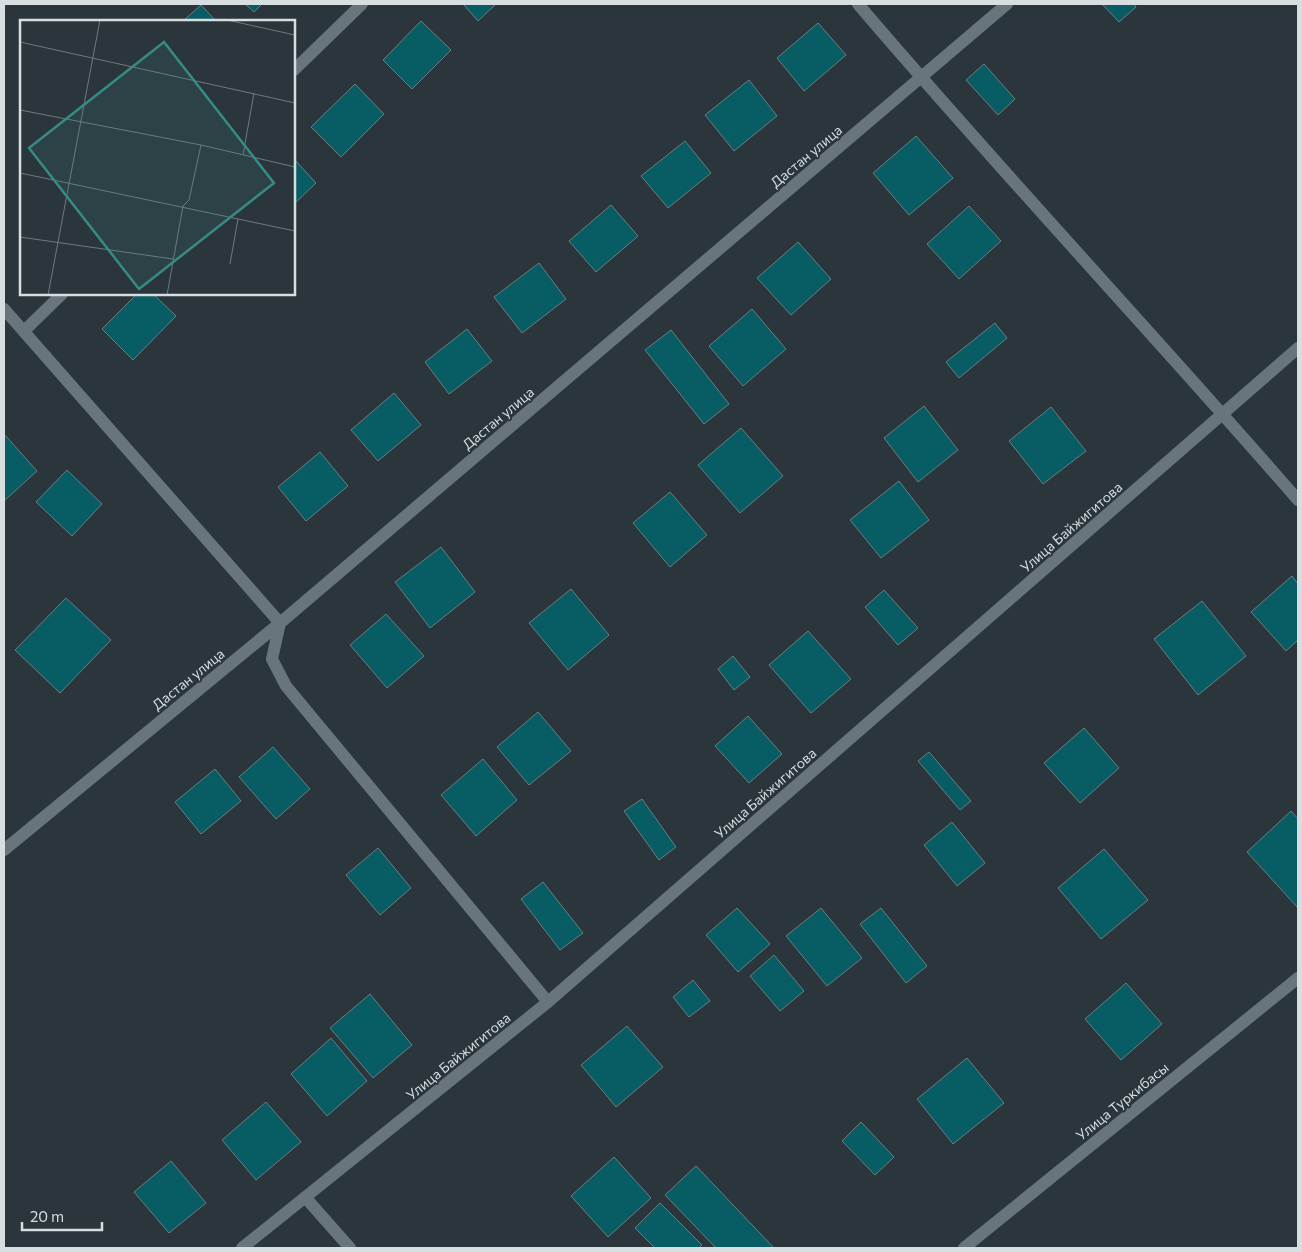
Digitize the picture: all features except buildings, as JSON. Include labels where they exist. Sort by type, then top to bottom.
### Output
[{"type":"street","points":[[295,69],[362,4]]},
{"type":"street","points":[[858,4],[921,78],[1224,414],[1298,500]]},
{"type":"street","name":"Дастан улица","points":[[4,850],[280,623],[1007,4]]},
{"type":"street","points":[[24,331],[61,295]]},
{"type":"street","points":[[4,309],[280,623],[272,659],[286,686],[548,1002]]},
{"type":"street","name":"Улица Байжигитова","points":[[242,1248],[548,1002],[1298,348]]},
{"type":"street","name":"Улица Туркибасы","points":[[964,1248],[1298,978]]},
{"type":"street","points":[[305,1198],[350,1248]]}]
